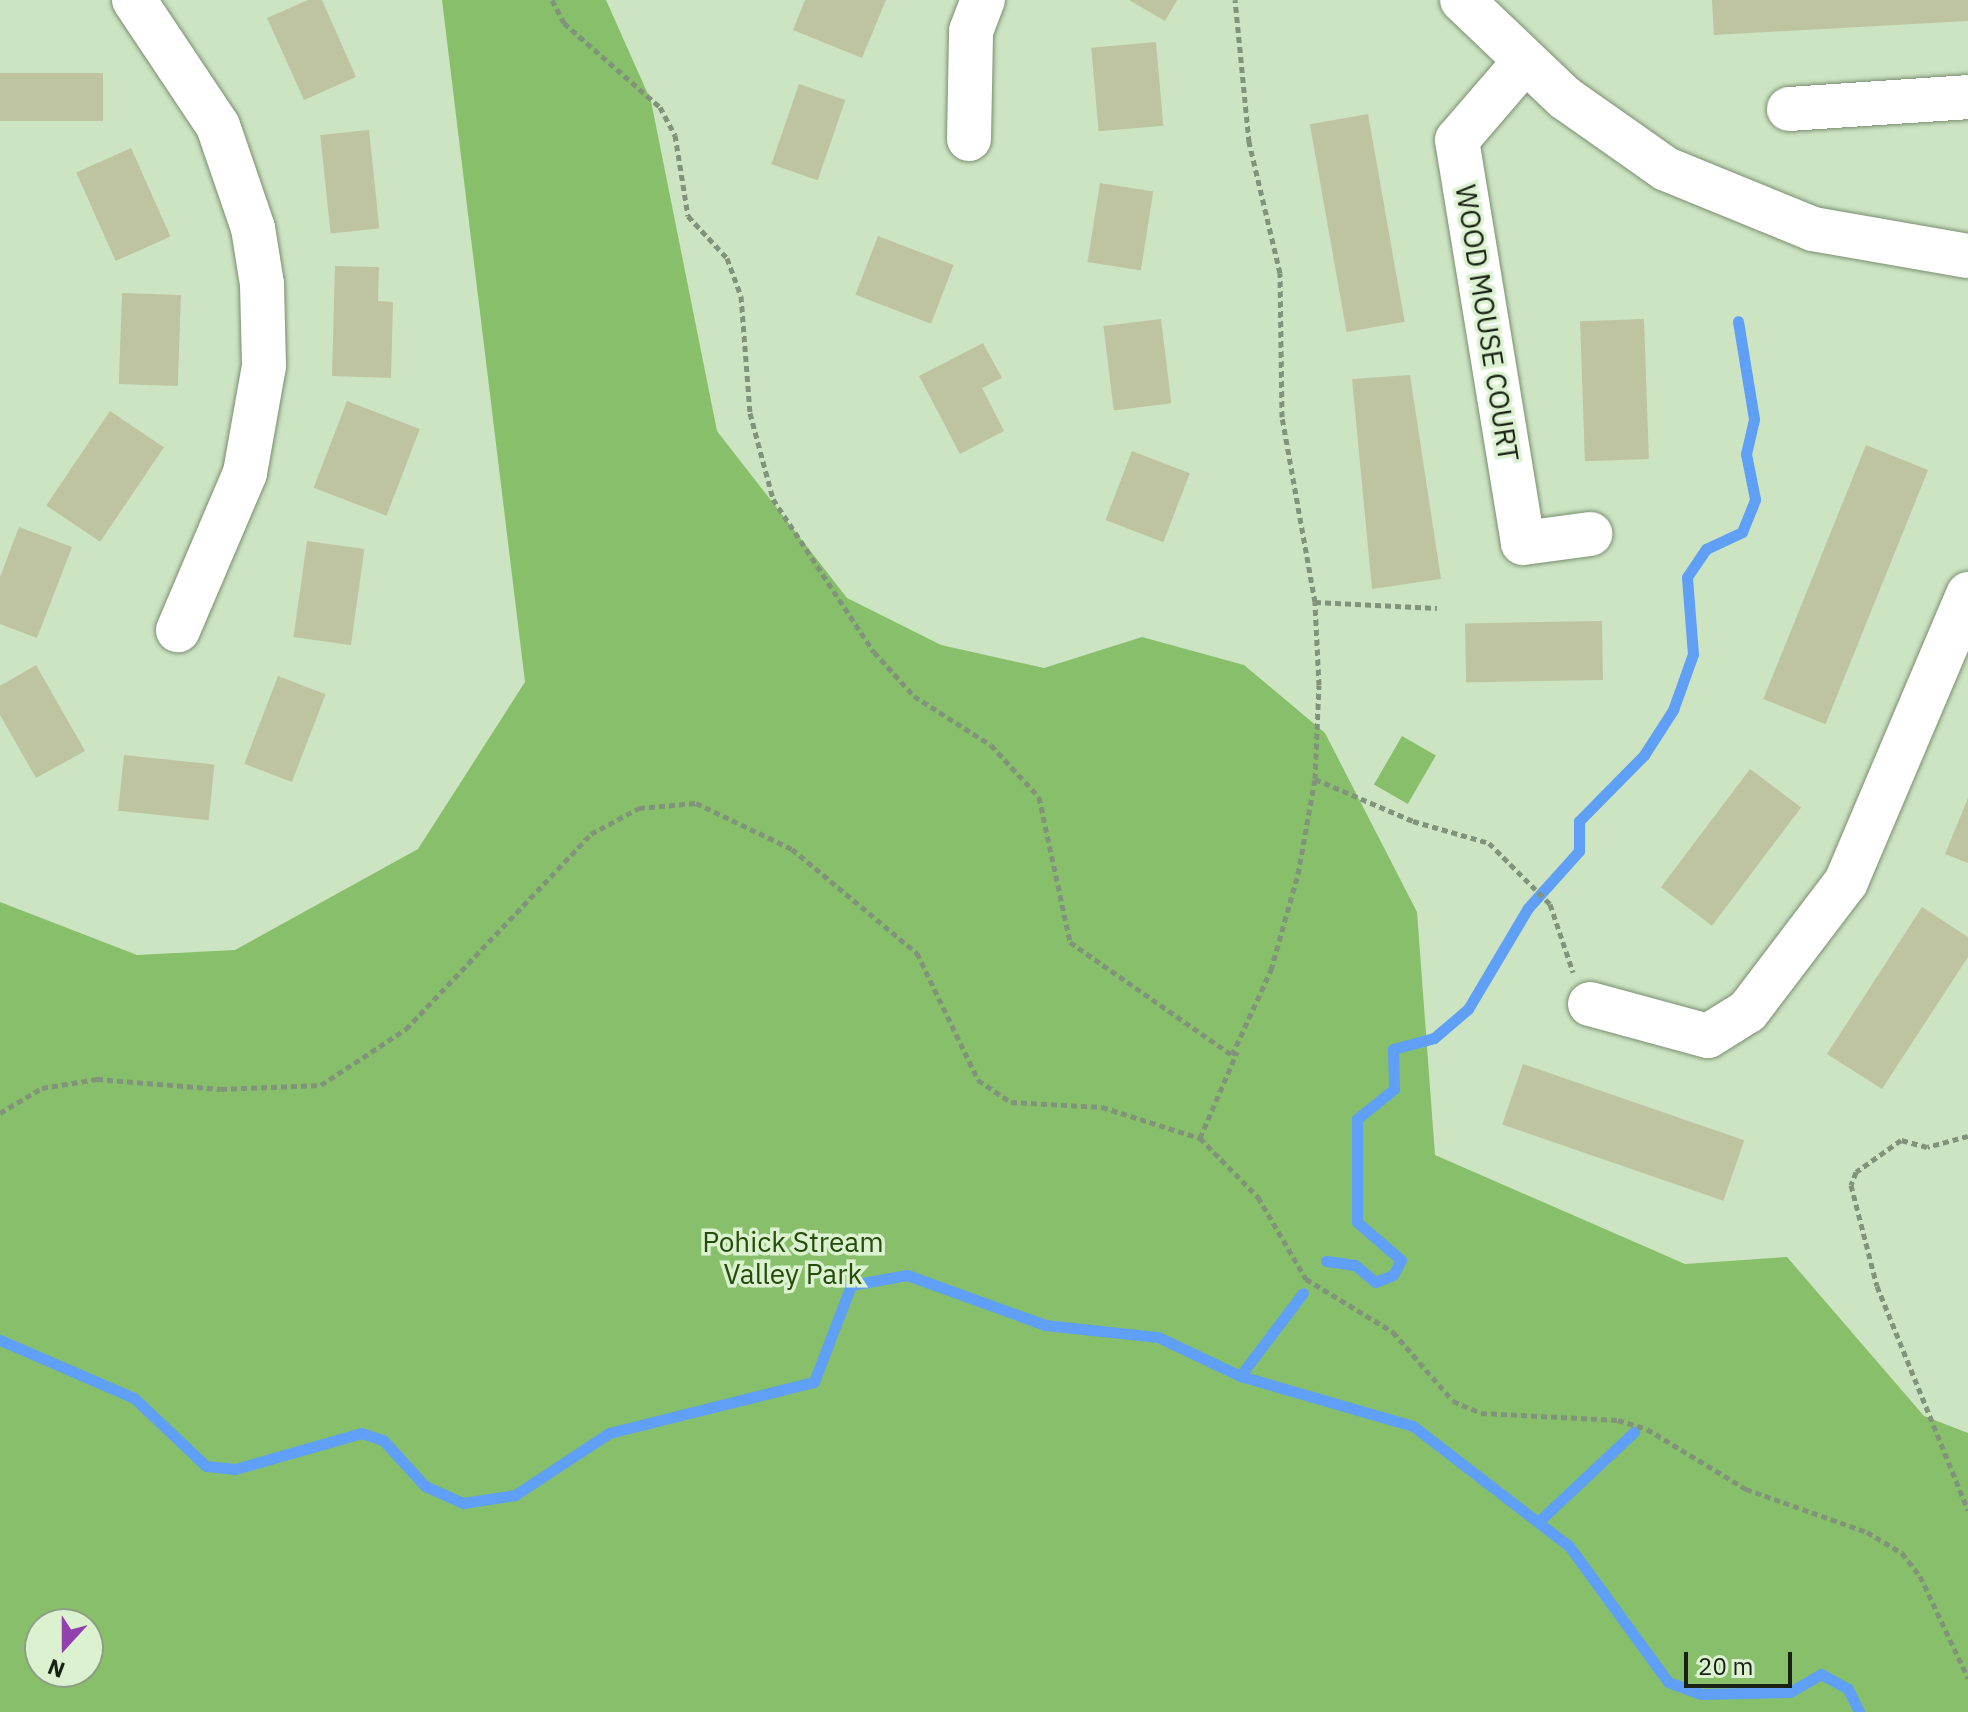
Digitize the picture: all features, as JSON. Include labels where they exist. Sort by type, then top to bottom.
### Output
[{"type":"street","points":[[134,0],[218,126],[253,228],[262,284],[264,366],[245,473],[178,630]]},
{"type":"street","points":[[969,139],[971,31],[983,0]]},
{"type":"street","points":[[1462,0],[1525,61],[1613,137],[1717,194],[1875,245],[1968,256]]},
{"type":"street","name":"WOOD MOUSE COURT","points":[[1525,61],[1457,140],[1523,543],[1590,534]]},
{"type":"street","points":[[1789,109],[1968,97]]},
{"type":"street","points":[[1582,988],[1708,1036],[1748,1011],[1846,882],[1968,594]]},
{"type":"path","points":[[552,0],[564,23],[660,107],[675,135],[688,216],[727,258],[741,296],[760,464],[773,499],[829,586],[914,696],[991,745],[1039,797],[1070,942],[1212,1047],[1238,1052]]},
{"type":"path","points":[[1200,1138],[1238,1052],[1285,923],[1315,779],[1315,602],[1282,417],[1280,273],[1249,142],[1235,0]]},
{"type":"path","points":[[1315,602],[1437,608]]},
{"type":"path","points":[[1315,779],[1413,821],[1489,843],[1550,904],[1582,988]]},
{"type":"path","points":[[0,1113],[42,1088],[97,1079],[221,1089],[321,1085],[406,1029],[591,834],[666,801],[733,818],[792,849],[917,953],[978,1080],[1011,1102],[1102,1107],[1200,1138],[1258,1197],[1306,1279],[1393,1332],[1453,1401],[1481,1413],[1632,1424],[1746,1489],[1867,1532],[1902,1553],[1920,1576],[1968,1678]]},
{"type":"path","points":[[1968,1136],[1927,1147],[1901,1140],[1856,1172],[1851,1185],[1877,1286],[1968,1510]]},
{"type":"green space","name":"Pohick Stream Valley Park","points":[[442,0],[606,0],[651,101],[717,431],[847,598],[941,645],[1044,668],[1142,637],[1244,665],[1325,733],[1417,912],[1435,1155],[1685,1264],[1787,1257],[1924,1416],[1968,1433],[1968,1712],[0,1712],[0,902],[137,955],[235,950],[418,849],[525,682]]},
{"type":"green space","points":[[1402,736],[1436,756],[1408,804],[1374,784]]},
{"type":"building","points":[[308,0],[322,0],[356,77],[304,100],[267,18]]},
{"type":"building","points":[[805,0],[886,0],[862,58],[793,30]]},
{"type":"building","points":[[1129,0],[1177,0],[1165,21]]},
{"type":"building","points":[[1712,0],[1968,0],[1968,21],[1714,35]]},
{"type":"building","points":[[1156,42],[1163,126],[1099,131],[1091,48]]},
{"type":"building","points":[[0,73],[103,73],[103,121],[0,121]]},
{"type":"building","points":[[799,84],[845,100],[818,180],[771,164]]},
{"type":"building","points":[[1368,114],[1405,322],[1347,332],[1310,124]]},
{"type":"building","points":[[369,130],[379,228],[331,234],[320,135]]},
{"type":"building","points":[[131,148],[170,237],[116,261],[76,172]]},
{"type":"building","points":[[1100,183],[1153,191],[1141,270],[1087,262]]},
{"type":"building","points":[[878,236],[954,265],[931,324],[855,295]]},
{"type":"building","points":[[335,266],[379,267],[378,301],[393,302],[391,378],[332,376]]},
{"type":"building","points":[[122,293],[181,295],[178,386],[119,384]]},
{"type":"building","points":[[1161,319],[1171,403],[1114,410],[1103,326]]},
{"type":"building","points":[[1644,319],[1649,459],[1585,461],[1580,321]]},
{"type":"building","points":[[983,343],[1002,378],[982,388],[1004,431],[960,454],[919,376]]},
{"type":"building","points":[[1410,375],[1441,579],[1372,589],[1352,379]]},
{"type":"building","points":[[347,401],[420,429],[386,516],[314,488]]},
{"type":"building","points":[[110,411],[164,447],[100,542],[46,506]]},
{"type":"building","points":[[1866,445],[1928,470],[1825,724],[1763,699]]},
{"type":"building","points":[[1132,451],[1190,473],[1163,542],[1105,520]]},
{"type":"building","points":[[19,527],[72,547],[37,638],[0,624],[0,577]]},
{"type":"building","points":[[307,541],[364,549],[351,645],[294,637]]},
{"type":"building","points":[[1602,621],[1603,680],[1466,682],[1465,623]]},
{"type":"building","points":[[36,665],[85,751],[36,778],[0,715],[0,686]]},
{"type":"building","points":[[278,676],[326,694],[292,782],[244,764]]},
{"type":"building","points":[[124,755],[215,765],[209,820],[118,811]]},
{"type":"building","points":[[1750,769],[1801,808],[1712,926],[1661,887]]},
{"type":"building","points":[[1968,798],[1968,863],[1945,854]]},
{"type":"building","points":[[1922,907],[1968,937],[1968,957],[1882,1089],[1827,1054]]},
{"type":"building","points":[[1523,1064],[1744,1140],[1723,1201],[1502,1125]]},
{"type":"waterway","points":[[1326,1261],[1355,1265],[1375,1282],[1393,1275],[1401,1260],[1357,1222],[1357,1119],[1394,1089],[1393,1049],[1434,1038],[1468,1009],[1528,908],[1579,851],[1579,821],[1644,755],[1673,710],[1693,654],[1687,577],[1706,549],[1742,532],[1755,499],[1746,454],[1754,419],[1738,321]]},
{"type":"waterway","points":[[0,1340],[134,1398],[206,1466],[235,1469],[361,1433],[383,1440],[425,1486],[463,1503],[515,1495],[609,1433],[814,1382],[851,1285],[907,1275],[1045,1325],[1158,1337],[1240,1376],[1413,1426],[1569,1546],[1668,1682],[1701,1694],[1790,1692],[1821,1674],[1848,1689],[1859,1712]]},
{"type":"waterway","points":[[1240,1376],[1303,1293]]},
{"type":"waterway","points":[[1538,1522],[1634,1432]]}]
